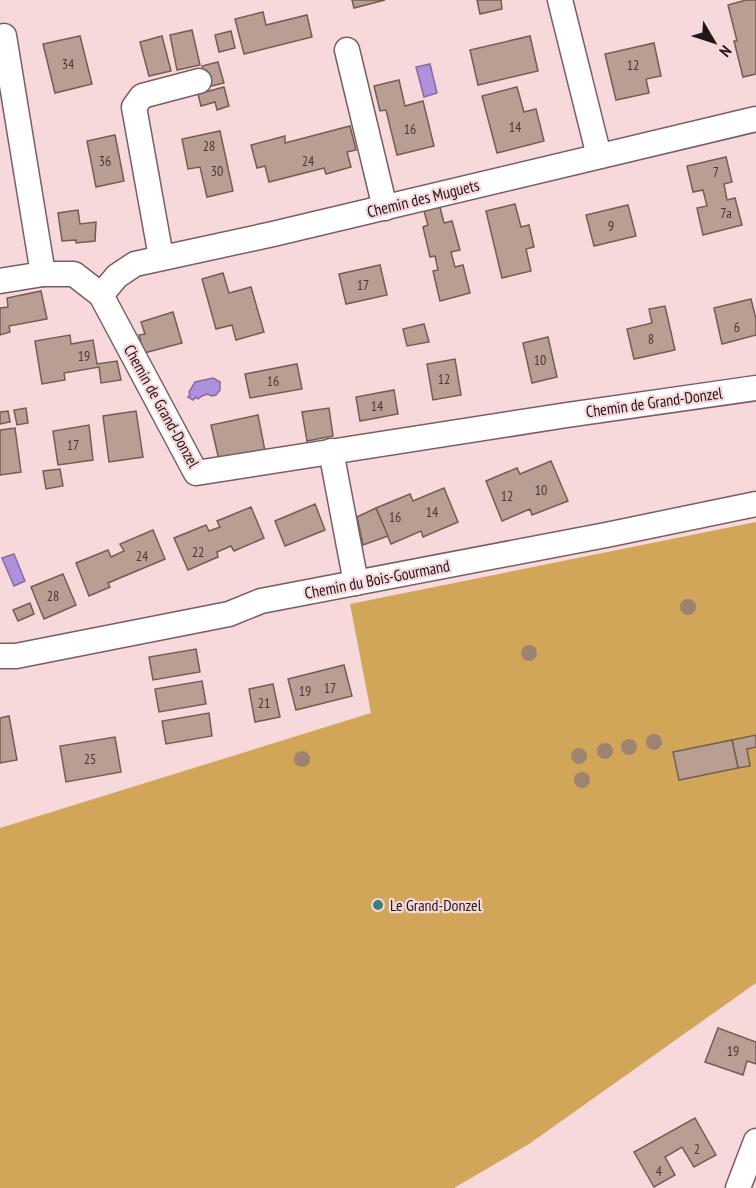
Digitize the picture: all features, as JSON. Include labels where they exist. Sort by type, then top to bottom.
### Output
[{"type":"street","points":[[560,0],[599,156]]},
{"type":"street","points":[[4,36],[43,274]]},
{"type":"street","points":[[347,50],[385,208]]},
{"type":"street","points":[[161,257],[134,107],[142,96],[199,81]]},
{"type":"street","name":"Chemin des Muguets","points":[[101,295],[117,276],[135,264],[161,257],[273,234],[756,119]]},
{"type":"street","name":"Chemin de Grand-Donzel","points":[[0,280],[43,274],[74,274],[101,295],[196,473],[756,388]]},
{"type":"street","points":[[335,451],[356,583]]},
{"type":"street","name":"Chemin du Bois-Gourmand","points":[[0,656],[16,656],[229,614],[261,601],[756,504]]},
{"type":"street","points":[[738,1188],[756,1141]]},
{"type":"shaded area","points":[[430,64],[437,93],[424,97],[416,67]]},
{"type":"shaded area","points":[[213,378],[220,382],[220,390],[216,395],[208,394],[193,400],[188,397],[195,382]]},
{"type":"shaded area","name":"Le Grand-Donzel","points":[[756,522],[756,983],[529,1144],[454,1188],[0,1188],[0,828],[371,713],[350,604]]},
{"type":"shaded area","points":[[14,554],[25,581],[14,586],[2,558]]},
{"type":"building","points":[[352,0],[385,0],[354,8]]},
{"type":"building","points":[[477,0],[501,0],[502,9],[480,14]]},
{"type":"building","points":[[756,0],[756,74],[743,77],[728,5]]},
{"type":"building","points":[[263,12],[266,25],[307,15],[312,37],[244,54],[235,19]]},
{"type":"building","points":[[192,30],[200,65],[177,70],[170,35]]},
{"type":"building","points":[[231,31],[235,48],[219,52],[215,35]]},
{"type":"building","points":[[80,36],[92,84],[55,93],[43,44]]},
{"type":"building","points":[[162,36],[171,71],[149,76],[140,42]]},
{"type":"building","points":[[530,36],[538,71],[478,85],[470,50]]},
{"type":"building","points":[[654,43],[661,76],[646,79],[649,93],[616,100],[605,54]]},
{"type":"building","points":[[218,62],[224,83],[207,87],[202,66]]},
{"type":"building","points":[[399,80],[405,106],[423,101],[434,146],[397,155],[386,110],[380,111],[374,86]]},
{"type":"building","points":[[224,87],[229,106],[217,110],[215,102],[201,106],[198,94]]},
{"type":"building","points":[[517,87],[524,112],[536,109],[544,141],[497,153],[482,96]]},
{"type":"building","points":[[350,126],[356,150],[347,152],[351,167],[326,174],[324,168],[269,182],[265,166],[257,168],[251,145],[285,136],[285,143]]},
{"type":"building","points":[[220,131],[233,191],[207,197],[200,167],[188,169],[182,139]]},
{"type":"building","points":[[115,135],[124,181],[96,187],[87,141]]},
{"type":"building","points":[[726,157],[732,182],[724,184],[727,200],[735,198],[742,225],[703,235],[697,208],[707,206],[703,190],[693,192],[687,166]]},
{"type":"building","points":[[515,204],[521,227],[529,225],[534,247],[526,249],[531,271],[502,278],[486,211]]},
{"type":"building","points":[[628,205],[636,236],[594,246],[586,215]]},
{"type":"building","points":[[440,207],[444,223],[452,221],[460,250],[451,252],[455,267],[463,265],[470,293],[440,301],[433,271],[438,270],[435,256],[430,257],[423,227],[428,225],[424,211]]},
{"type":"building","points":[[78,210],[80,224],[96,222],[95,241],[76,243],[76,240],[62,241],[58,213]]},
{"type":"building","points":[[380,265],[387,295],[346,304],[339,274]]},
{"type":"building","points":[[223,273],[229,293],[251,287],[264,332],[236,340],[232,325],[216,329],[202,279]]},
{"type":"building","points":[[41,291],[47,319],[9,326],[10,332],[0,335],[0,308],[8,307],[7,298]]},
{"type":"building","points":[[751,299],[756,319],[756,335],[722,344],[714,308]]},
{"type":"building","points":[[665,306],[675,350],[634,359],[627,329],[652,323],[649,309]]},
{"type":"building","points":[[173,312],[182,343],[144,353],[139,335],[145,334],[141,322]]},
{"type":"building","points":[[424,324],[429,342],[407,346],[403,329]]},
{"type":"building","points":[[70,335],[71,344],[93,340],[97,364],[117,361],[121,380],[101,383],[99,367],[64,373],[65,380],[42,384],[35,341]]},
{"type":"building","points":[[548,337],[557,377],[532,383],[523,343]]},
{"type":"building","points":[[455,359],[461,395],[433,400],[427,364]]},
{"type":"building","points":[[297,364],[302,389],[250,398],[245,374]]},
{"type":"building","points":[[394,390],[398,414],[360,421],[356,397]]},
{"type":"building","points":[[26,408],[28,423],[17,425],[14,410]]},
{"type":"building","points":[[329,408],[333,436],[307,441],[302,412]]},
{"type":"building","points":[[8,411],[10,422],[0,424],[0,412]]},
{"type":"building","points":[[136,411],[143,457],[109,462],[103,416]]},
{"type":"building","points":[[258,415],[265,451],[219,460],[211,425]]},
{"type":"building","points":[[89,425],[93,460],[58,465],[53,431]]},
{"type":"building","points":[[15,428],[21,472],[0,475],[0,430]]},
{"type":"building","points":[[551,461],[568,501],[532,515],[530,509],[502,521],[486,481],[517,468],[520,474]]},
{"type":"building","points":[[60,469],[63,486],[46,489],[43,471]]},
{"type":"building","points":[[444,488],[458,522],[423,537],[421,531],[391,544],[376,508],[410,494],[413,501]]},
{"type":"building","points":[[315,504],[325,530],[285,546],[275,521]]},
{"type":"building","points":[[251,507],[264,538],[234,551],[231,546],[217,552],[218,557],[188,570],[174,538],[206,525],[209,531],[220,527],[217,521]]},
{"type":"building","points":[[376,508],[388,536],[363,545],[357,517]]},
{"type":"building","points":[[153,530],[165,559],[108,583],[110,587],[89,596],[76,563],[108,550],[111,557],[124,551],[120,544]]},
{"type":"building","points":[[63,574],[76,605],[44,619],[31,587]]},
{"type":"building","points":[[30,603],[34,614],[18,621],[13,610]]},
{"type":"building","points":[[196,649],[200,672],[153,680],[149,657]]},
{"type":"building","points":[[344,665],[352,696],[296,710],[288,679]]},
{"type":"building","points":[[202,681],[206,704],[159,712],[155,689]]},
{"type":"building","points":[[273,684],[280,717],[255,722],[249,689]]},
{"type":"building","points":[[209,713],[212,736],[166,744],[162,721]]},
{"type":"building","points":[[9,716],[17,760],[0,763],[0,718]]},
{"type":"building","points":[[756,735],[756,747],[747,749],[750,766],[738,768],[732,740]]},
{"type":"building","points":[[115,737],[121,772],[66,782],[60,746]]},
{"type":"building","points":[[732,740],[738,768],[679,780],[673,752]]},
{"type":"building","points":[[718,1028],[756,1042],[756,1064],[747,1061],[743,1075],[705,1062]]},
{"type":"building","points":[[695,1118],[716,1155],[694,1167],[682,1147],[665,1157],[675,1175],[654,1187],[634,1152]]},
{"type":"place","name":"Le Grand-Donzel","points":[[378,905]]}]
